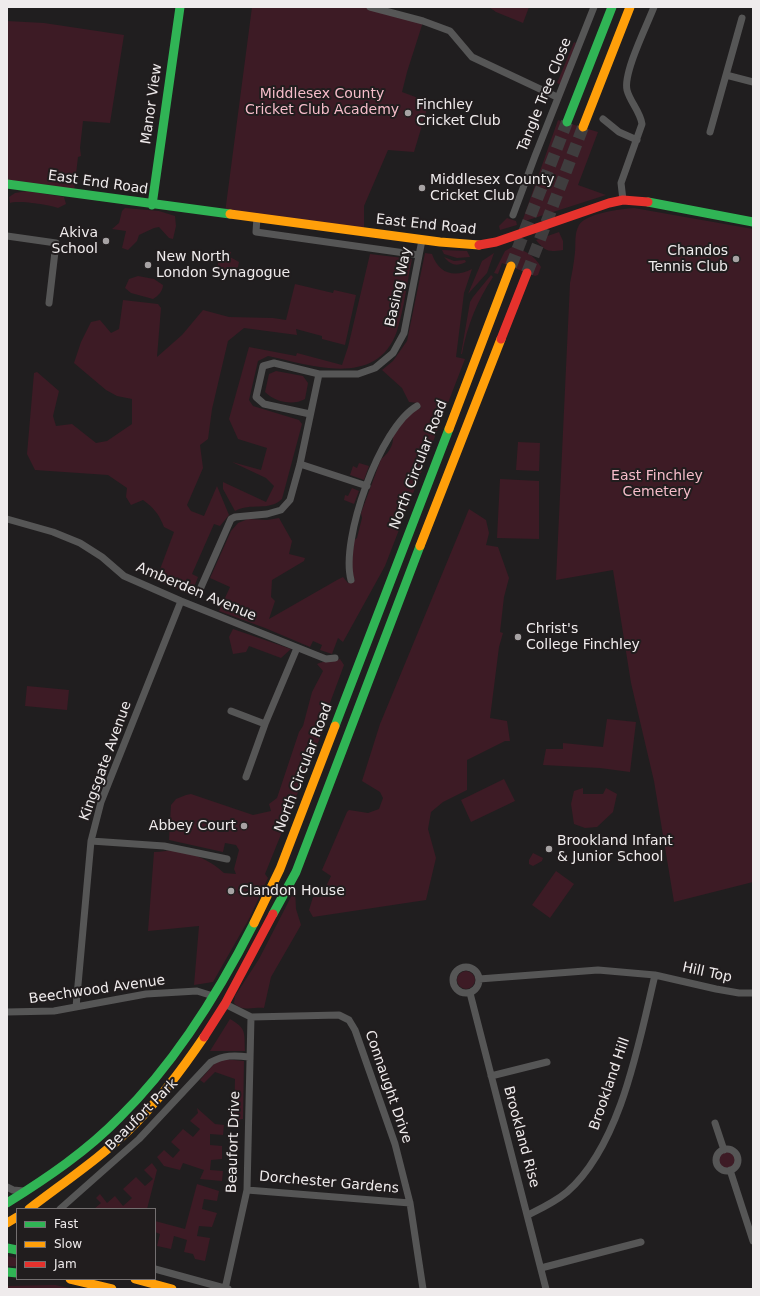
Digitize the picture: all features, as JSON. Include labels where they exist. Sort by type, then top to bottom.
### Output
[{"type":"main road","name":"Manor View","points":[[152,205],[180,7]]},
{"type":"main road","points":[[567,122],[612,7]]},
{"type":"main road","points":[[583,127],[630,7]]},
{"type":"main road","name":"East End Road","points":[[7,184],[152,205],[183,207],[465,245],[491,243],[609,203],[623,200],[642,201],[753,222]]},
{"type":"main road","name":"North Circular Road","points":[[7,1204],[55,1172],[88,1146],[150,1085],[179,1047],[213,996],[259,914],[280,869],[511,266]]},
{"type":"main road","name":"North Circular Road","points":[[30,1208],[77,1174],[134,1125],[161,1095],[189,1059],[225,1004],[296,872],[384,638],[527,273]]},
{"type":"main road","points":[[7,1223],[16,1218]]},
{"type":"main road","points":[[74,1280],[112,1289]]},
{"type":"main road","points":[[139,1280],[172,1289]]},
{"type":"street","points":[[370,7],[423,21],[450,32],[472,57],[558,97]]},
{"type":"street","name":"Tangle Tree Close","points":[[513,215],[594,7]]},
{"type":"street","points":[[623,200],[621,183],[642,128],[640,115],[627,92],[626,82],[654,7]]},
{"type":"street","points":[[710,132],[742,18]]},
{"type":"street","points":[[726,75],[753,82]]},
{"type":"street","points":[[603,119],[619,132],[637,140]]},
{"type":"street","name":"East End Road","points":[[257,217],[256,232],[419,255]]},
{"type":"street","points":[[7,236],[56,243],[49,303]]},
{"type":"street","name":"Basing Way","points":[[310,414],[264,404],[256,397],[263,366],[274,363],[319,374],[358,374],[375,368],[392,353],[404,333],[422,240]]},
{"type":"street","points":[[198,594],[231,519],[235,517],[267,514],[280,510],[290,500],[300,464],[319,374]]},
{"type":"street","points":[[351,580],[348,568],[349,543],[352,529],[367,486],[383,446],[409,411],[417,406]]},
{"type":"street","points":[[300,464],[367,486]]},
{"type":"street","name":"Amberden Avenue","points":[[7,519],[53,532],[80,543],[102,557],[124,576],[181,602],[326,659],[335,658]]},
{"type":"street","name":"Kingsgate Avenue","points":[[76,1007],[91,841],[102,802],[181,602]]},
{"type":"street","points":[[246,777],[265,724],[297,648]]},
{"type":"street","points":[[231,711],[265,724]]},
{"type":"street","points":[[91,841],[164,846],[227,859]]},
{"type":"street","points":[[462,968],[470,968],[476,972],[479,979],[478,986],[470,993],[462,992],[456,988],[453,980],[455,973],[462,968]]},
{"type":"street","points":[[479,979],[598,970],[656,975]]},
{"type":"street","name":"Hill Top","points":[[656,975],[716,989],[739,993],[753,992]]},
{"type":"street","name":"Brookland Hill","points":[[528,1215],[550,1205],[568,1191],[585,1171],[602,1147],[616,1117],[634,1061],[656,975]]},
{"type":"street","name":"Beechwood Avenue","points":[[7,1012],[54,1011],[146,994],[197,991],[213,996]]},
{"type":"street","name":"Brookland Rise","points":[[470,993],[546,1289]]},
{"type":"street","name":"Connaught Drive","points":[[225,1004],[251,1017],[339,1015],[348,1020],[355,1030],[395,1144],[410,1203],[423,1289]]},
{"type":"street","name":"Beaufort Drive","points":[[226,1289],[247,1190],[251,1017]]},
{"type":"street","name":"Beaufort Park","points":[[61,1208],[139,1139],[211,1062],[221,1057],[234,1055],[249,1057]]},
{"type":"street","points":[[491,1076],[547,1062]]},
{"type":"street","points":[[715,1123],[724,1150]]},
{"type":"street","points":[[724,1150],[733,1151],[738,1159],[734,1168],[730,1170],[722,1169],[716,1163],[717,1155],[724,1150]]},
{"type":"street","points":[[730,1170],[753,1241]]},
{"type":"street","points":[[7,1187],[20,1191],[29,1190]]},
{"type":"street","name":"Dorchester Gardens","points":[[247,1190],[410,1203]]},
{"type":"street","points":[[541,1268],[641,1242]]},
{"type":"street","points":[[156,1269],[226,1289]]},
{"type":"green space","name":"Middlesex County Cricket Club Academy","points":[[252,7],[370,7],[423,22],[402,92],[429,102],[414,152],[388,150],[364,206],[364,228],[225,213]]},
{"type":"green space","points":[[489,7],[529,7],[523,23],[496,12]]},
{"type":"green space","points":[[7,21],[44,23],[124,35],[110,123],[83,121],[80,148],[81,156],[78,157],[74,192],[7,184]]},
{"type":"green space","points":[[574,42],[576,43],[561,85],[557,83]]},
{"type":"green space","points":[[558,120],[598,132],[578,185],[606,195],[522,222]]},
{"type":"green space","points":[[27,191],[64,197],[66,204],[58,208],[27,202],[10,203],[9,197],[15,193]]},
{"type":"green space","points":[[125,208],[159,211],[175,216],[176,226],[173,239],[169,238],[159,227],[139,235],[137,241],[128,250],[122,248],[126,231],[112,229],[119,223],[122,211]]},
{"type":"green space","name":"East Finchley Cemetery","points":[[634,208],[753,229],[753,882],[674,902],[654,781],[631,683],[613,570],[556,580],[570,283],[575,256],[576,232],[579,225],[589,217],[604,212]]},
{"type":"green space","points":[[507,218],[516,221],[517,225],[500,230],[499,226]]},
{"type":"green space","points":[[559,232],[563,241],[563,250],[554,251],[545,249],[536,240]]},
{"type":"green space","points":[[512,247],[525,251],[535,259],[541,267],[538,275],[535,276],[502,263],[498,274],[494,273],[505,251]]},
{"type":"green space","points":[[221,250],[231,252],[230,257],[239,262],[238,267],[231,271],[227,268],[226,275],[216,273]]},
{"type":"green space","points":[[442,250],[467,251],[470,257],[457,258],[444,254]]},
{"type":"green space","points":[[425,253],[432,254],[439,266],[448,272],[459,273],[472,269],[464,293],[456,357],[465,359],[385,566],[343,642],[338,638],[332,654],[320,650],[322,645],[313,641],[310,647],[219,611],[230,587],[210,578],[231,531],[238,523],[248,519],[267,520],[279,518],[292,541],[289,554],[305,558],[304,561],[272,580],[271,597],[275,601],[269,619],[343,577],[348,583],[355,580],[351,571],[354,540],[357,538],[362,518],[361,513],[381,459],[390,449],[393,443],[393,436],[410,413],[421,408],[418,403],[409,402],[402,388],[382,370],[393,361],[407,341]]},
{"type":"green space","points":[[494,253],[487,273],[468,294],[482,261]]},
{"type":"green space","points":[[370,254],[412,259],[404,305],[397,331],[387,349],[374,361],[358,367],[341,369],[322,367],[268,356],[258,361],[249,400],[253,406],[299,420],[302,424],[282,499],[271,505],[241,508],[235,511],[223,489],[223,482],[266,502],[274,486],[266,478],[232,462],[261,470],[267,448],[238,439],[229,419],[249,347],[296,356],[297,353],[342,365],[348,347]]},
{"type":"green space","points":[[444,257],[454,261],[465,260],[466,262],[456,265],[449,262]]},
{"type":"green space","points":[[491,275],[493,277],[473,314],[461,354],[470,302]]},
{"type":"green space","points":[[138,276],[154,279],[163,285],[160,293],[153,299],[131,293],[125,288],[129,279]]},
{"type":"green space","points":[[295,284],[333,293],[334,290],[356,295],[345,345],[322,339],[322,336],[296,329],[297,335],[244,328],[228,341],[212,409],[208,439],[200,445],[203,468],[187,505],[191,511],[204,516],[217,486],[229,515],[220,526],[214,524],[192,574],[198,577],[191,595],[156,580],[174,532],[164,527],[158,515],[147,503],[143,500],[131,505],[126,497],[127,488],[108,475],[35,470],[27,454],[34,373],[37,372],[59,391],[53,416],[56,426],[72,424],[96,443],[107,441],[132,424],[132,399],[117,396],[106,390],[74,363],[81,342],[91,322],[100,320],[111,333],[119,329],[123,300],[158,304],[161,308],[157,357],[182,335],[203,310],[229,317],[273,318],[286,320]]},
{"type":"green space","points":[[276,371],[303,376],[308,383],[305,399],[295,402],[284,402],[265,392],[269,374]]},
{"type":"green space","points":[[518,442],[540,443],[539,471],[516,470]]},
{"type":"green space","points":[[359,463],[369,466],[364,480],[350,475],[353,466],[357,468]]},
{"type":"green space","points":[[500,479],[539,481],[539,539],[497,538]]},
{"type":"green space","points":[[352,488],[359,491],[354,504],[344,500],[345,495],[348,496]]},
{"type":"green space","points":[[469,509],[486,520],[489,533],[486,545],[498,547],[509,578],[504,597],[500,632],[503,633],[499,647],[490,718],[507,721],[510,741],[505,741],[467,760],[467,790],[443,802],[431,812],[428,829],[436,858],[426,900],[313,917],[309,910],[313,897],[321,897],[331,876],[322,870],[347,812],[349,810],[368,813],[379,809],[383,798],[380,792],[362,781],[380,724]]},
{"type":"green space","points":[[233,629],[291,649],[281,658],[249,646],[246,652],[233,654],[229,637]]},
{"type":"green space","points":[[340,659],[344,665],[327,711],[330,713],[265,874],[268,878],[250,917],[213,982],[194,985],[199,926],[148,931],[154,852],[176,850],[182,851],[208,861],[224,873],[236,874],[234,869],[239,850],[236,845],[225,843],[223,852],[169,840],[171,805],[176,799],[191,794],[253,815],[271,811],[269,804],[277,798],[299,732],[303,726],[312,692],[323,671],[317,664]]},
{"type":"green space","points":[[27,686],[69,690],[67,710],[25,706]]},
{"type":"green space","points":[[607,719],[636,722],[630,772],[600,768],[543,765],[546,749],[563,749],[563,743],[603,747]]},
{"type":"green space","points":[[504,779],[515,801],[471,822],[461,800]]},
{"type":"green space","points":[[583,788],[583,794],[603,794],[606,788],[617,794],[613,812],[597,827],[585,828],[574,824],[571,804],[574,791]]},
{"type":"green space","points":[[533,853],[543,858],[542,861],[533,866],[529,864],[529,860]]},
{"type":"green space","points":[[556,871],[574,884],[550,918],[532,905]]},
{"type":"green space","points":[[295,889],[296,909],[301,925],[271,977],[264,1008],[244,1008],[237,1006],[234,1003],[235,996],[259,959]]},
{"type":"green space","points":[[466,971],[472,974],[475,980],[472,986],[466,989],[460,986],[457,980],[460,974]]},
{"type":"green space","points":[[230,1019],[244,1032],[245,1051],[210,1051]]},
{"type":"green space","points":[[223,1059],[244,1061],[243,1119],[234,1120],[235,1079],[215,1072],[204,1083],[200,1080],[214,1064]]},
{"type":"green space","points":[[197,1108],[215,1124],[224,1125],[223,1135],[210,1134],[210,1145],[222,1146],[222,1159],[211,1160],[210,1170],[223,1171],[222,1181],[200,1179],[204,1170],[183,1163],[180,1170],[164,1166],[157,1157],[164,1150],[173,1158],[180,1150],[171,1142],[183,1129],[193,1137],[200,1129],[190,1121],[198,1113]]},
{"type":"green space","points":[[727,1152],[734,1157],[735,1160],[730,1167],[727,1168],[720,1163],[719,1160],[724,1153]]},
{"type":"green space","points":[[152,1163],[157,1170],[147,1208],[95,1208],[101,1203],[96,1198],[100,1194],[107,1203],[115,1196],[123,1206],[132,1198],[123,1189],[136,1177],[145,1186],[153,1179],[144,1170]]},
{"type":"green space","points":[[197,1184],[219,1191],[217,1201],[204,1199],[202,1209],[217,1213],[212,1227],[199,1226],[197,1236],[210,1238],[205,1261],[195,1259],[193,1254],[184,1252],[187,1240],[174,1236],[171,1249],[157,1246],[160,1234],[156,1232],[156,1221],[185,1229]]},
{"type":"green space","points":[[7,1256],[16,1258],[16,1266],[7,1266]]},
{"type":"green space","points":[[55,1285],[75,1289],[7,1289],[7,1286]]},
{"type":"tunnel","points":[[511,266],[567,122]]},
{"type":"tunnel","points":[[527,273],[583,127]]},
{"type":"traffic: fast","points":[[152,205],[180,7]]},
{"type":"traffic: fast","points":[[567,122],[612,7]]},
{"type":"traffic: fast","points":[[7,184],[230,214]]},
{"type":"traffic: fast","points":[[648,202],[753,222]]},
{"type":"traffic: fast","points":[[335,726],[449,429]]},
{"type":"traffic: fast","points":[[273,914],[296,872],[420,546]]},
{"type":"traffic: fast","points":[[7,1203],[52,1174],[80,1153],[120,1117],[140,1096],[178,1050],[195,1025],[226,975],[254,923]]},
{"type":"traffic: fast","points":[[7,1248],[16,1250]]},
{"type":"traffic: fast","points":[[7,1272],[16,1273]]},
{"type":"traffic: slow","points":[[583,127],[630,7]]},
{"type":"traffic: slow","points":[[230,214],[440,242],[479,245]]},
{"type":"traffic: slow","points":[[449,429],[511,266]]},
{"type":"traffic: slow","points":[[420,546],[501,339]]},
{"type":"traffic: slow","points":[[254,923],[280,869],[335,726]]},
{"type":"traffic: slow","points":[[30,1208],[96,1159],[122,1137],[153,1105],[204,1037]]},
{"type":"traffic: slow","points":[[7,1223],[16,1218]]},
{"type":"traffic: slow","points":[[74,1280],[112,1289]]},
{"type":"traffic: slow","points":[[139,1280],[172,1289]]},
{"type":"traffic: jam","points":[[479,245],[496,242],[609,203],[623,200],[648,202]]},
{"type":"traffic: jam","points":[[501,339],[527,273]]},
{"type":"traffic: jam","points":[[204,1037],[225,1004],[273,914]]},
{"type":"place","name":"Finchley Cricket Club","points":[[408,113]]},
{"type":"place","name":"Middlesex County Cricket Club","points":[[422,188]]},
{"type":"place","name":"Akiva School","points":[[106,241]]},
{"type":"place","name":"Chandos Tennis Club","points":[[736,259]]},
{"type":"place","name":"New North London Synagogue","points":[[148,265]]},
{"type":"place","name":"Christ's College Finchley","points":[[518,637]]},
{"type":"place","name":"Abbey Court","points":[[244,826]]},
{"type":"place","name":"Brookland Infant & Junior School","points":[[549,849]]},
{"type":"place","name":"Clandon House","points":[[231,891]]}]
